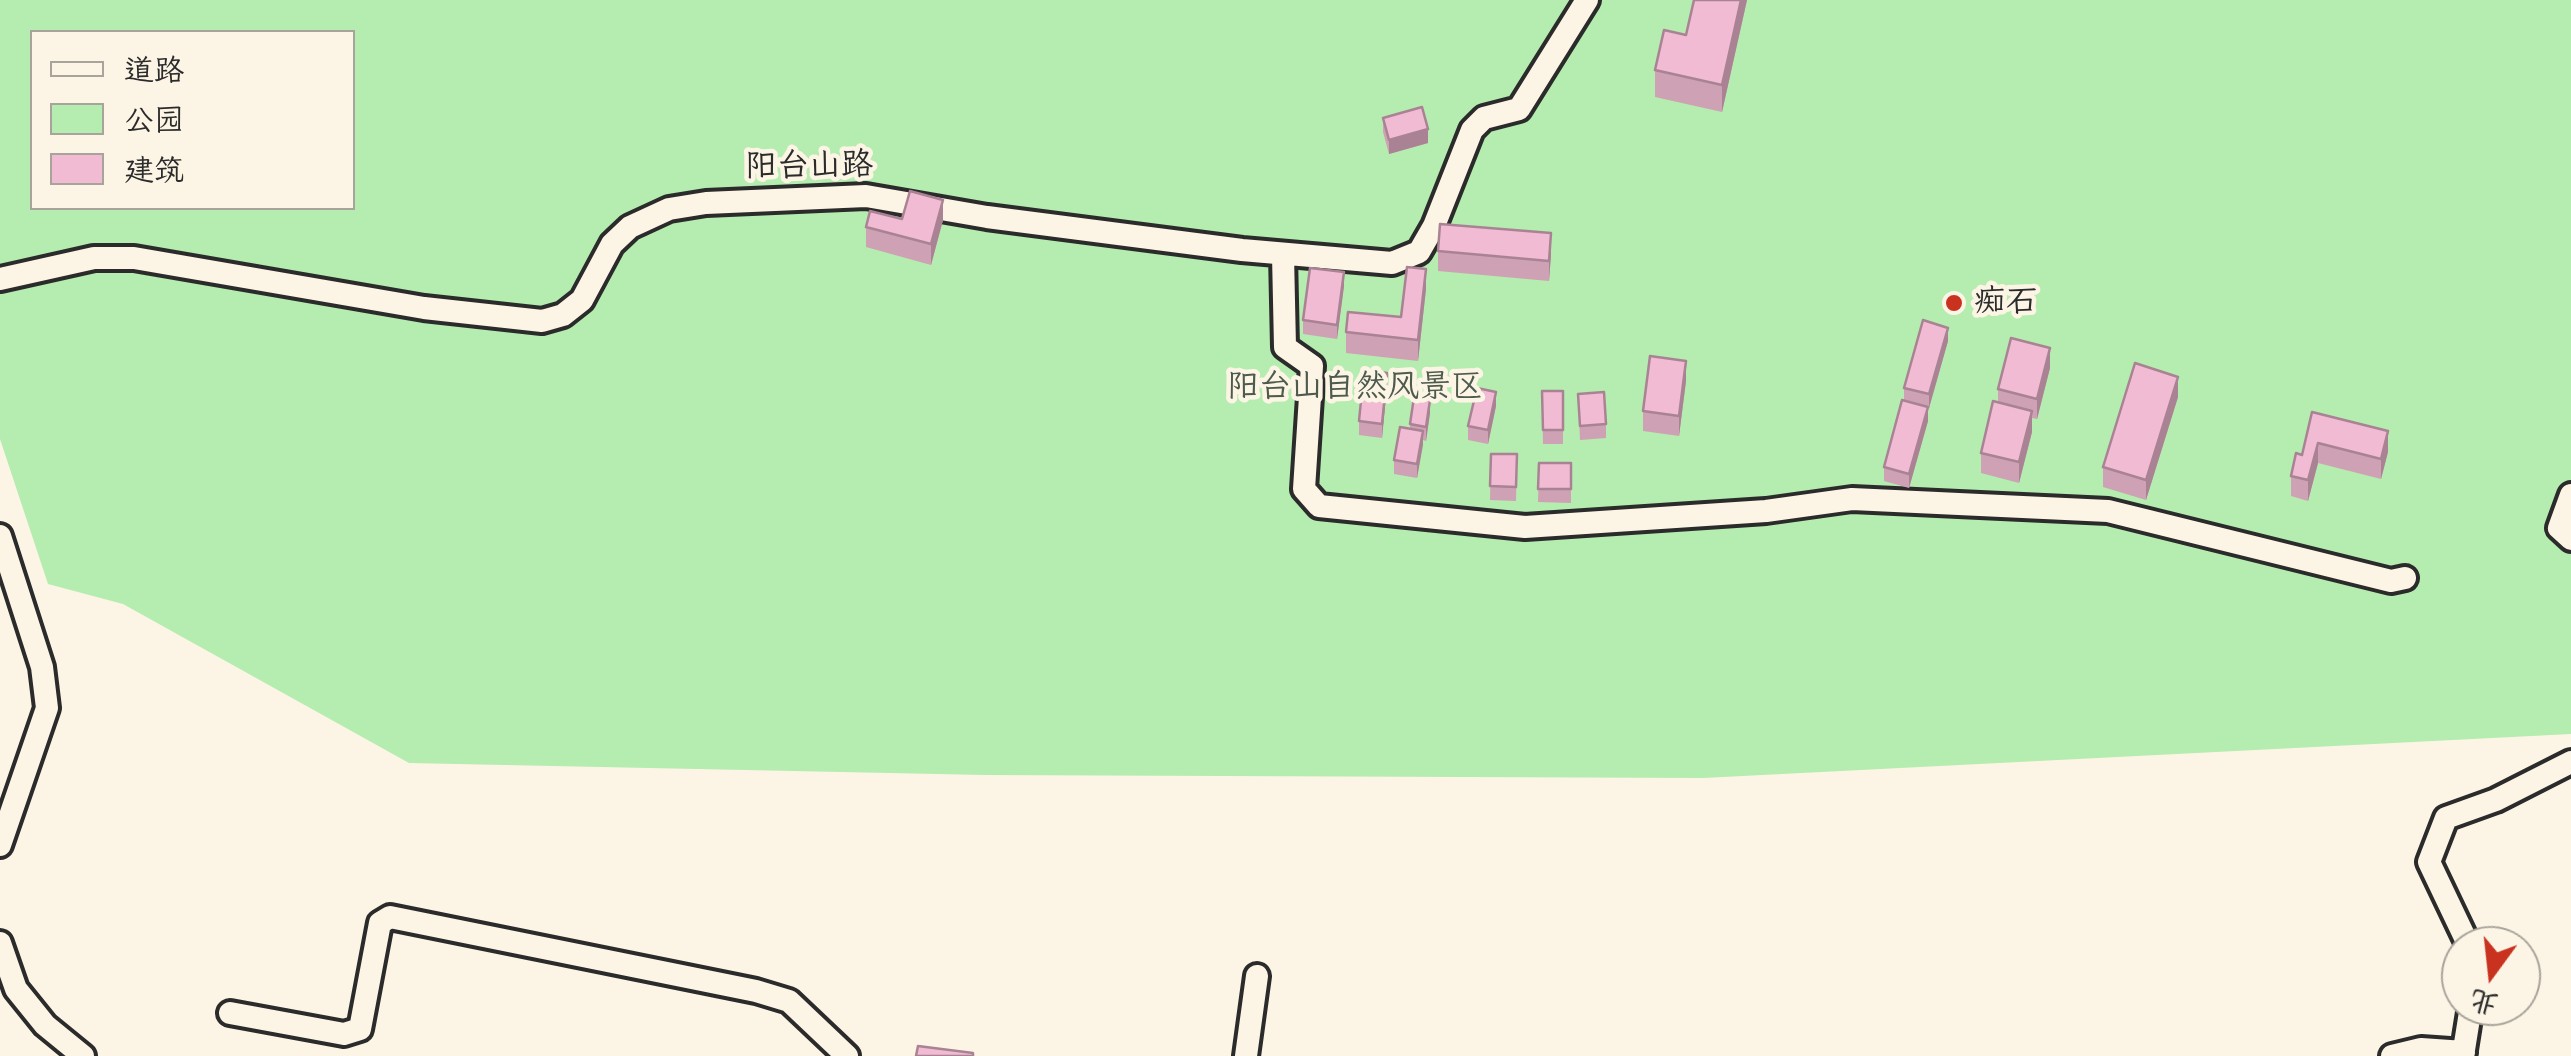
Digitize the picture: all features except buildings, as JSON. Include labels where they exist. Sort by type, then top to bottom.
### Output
[{"type":"street","name":"阳台山路","points":[[0,279],[94,258],[134,258],[424,308],[542,321],[563,315],[582,300],[612,244],[630,227],[669,209],[706,202],[866,196],[987,217],[1283,255],[1392,263],[1419,252],[1434,226],[1472,130],[1484,118],[1519,109],[1587,0]]},
{"type":"street","points":[[1283,255],[1285,347],[1312,366],[1304,489],[1319,506],[1525,527],[1766,511],[1852,499],[2108,511],[2391,581],[2404,578]]},
{"type":"street","points":[[2565,533],[2571,495]]},
{"type":"street","points":[[0,536],[42,667],[47,708],[0,844]]},
{"type":"street","points":[[2460,926],[2429,862],[2446,818],[2496,800],[2571,762]]},
{"type":"street","points":[[230,1013],[344,1034],[360,1029],[380,923],[390,917],[756,991],[789,1002],[847,1056]]},
{"type":"street","points":[[0,943],[16,989],[45,1025],[83,1056]]},
{"type":"street","points":[[1246,1056],[1257,976]]},
{"type":"street","points":[[2392,1056],[2422,1049],[2463,1054],[2468,1026]]},
{"type":"green space","name":"阳台山自然风景区","points":[[0,0],[2571,0],[2571,734],[1703,778],[985,775],[409,763],[123,604],[48,584],[0,439]]},
{"type":"place","name":"痴石","points":[[1954,303]]}]
